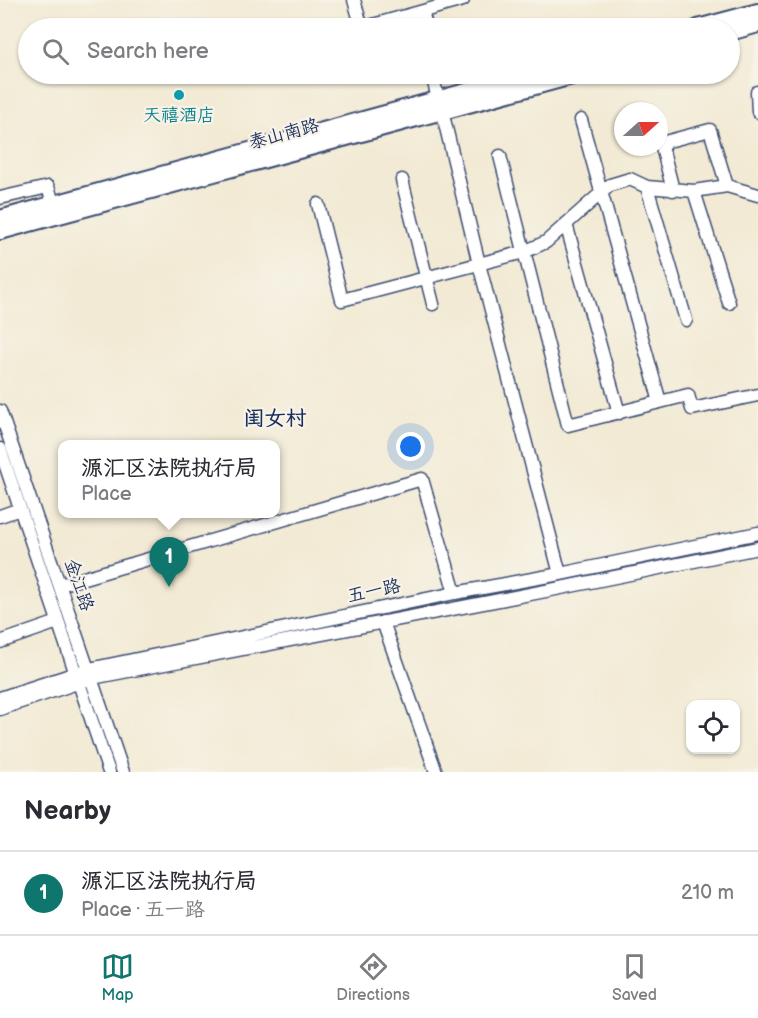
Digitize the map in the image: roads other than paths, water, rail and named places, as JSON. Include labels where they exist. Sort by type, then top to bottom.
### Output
[{"type":"main road","points":[[736,18],[758,12]]},
{"type":"main road","points":[[740,29],[758,24]]},
{"type":"main road","name":"泰山南路","points":[[440,105],[502,84]]},
{"type":"main road","name":"泰山南路","points":[[0,231],[100,198],[440,105],[534,84]]},
{"type":"main road","name":"泰山南路","points":[[0,219],[54,205],[100,198]]},
{"type":"street","points":[[354,0],[359,18]]},
{"type":"street","points":[[400,18],[460,0]]},
{"type":"street","points":[[422,12],[424,18]]},
{"type":"street","points":[[435,84],[554,575],[551,590]]},
{"type":"street","points":[[757,92],[758,112]]},
{"type":"street","points":[[581,120],[660,402]]},
{"type":"street","points":[[673,190],[661,143],[710,130],[727,186]]},
{"type":"street","points":[[500,156],[568,425],[688,395],[692,409],[758,395]]},
{"type":"street","points":[[318,204],[342,300],[524,252],[546,242],[610,184],[630,179],[647,187],[694,191],[727,186],[758,195]]},
{"type":"street","points":[[402,180],[434,304]]},
{"type":"street","points":[[0,198],[48,187],[54,205]]},
{"type":"street","points":[[647,187],[686,320]]},
{"type":"street","points":[[694,191],[729,303]]},
{"type":"street","points":[[566,224],[619,412]]},
{"type":"street","name":"金江路","points":[[0,411],[4,447],[20,509],[109,772]]},
{"type":"street","name":"金江路","points":[[4,447],[60,585],[123,772]]},
{"type":"street","points":[[60,585],[422,479],[455,593]]},
{"type":"street","points":[[0,516],[20,509]]},
{"type":"street","name":"五一路","points":[[0,698],[90,674],[455,593],[758,533]]},
{"type":"street","name":"五一路","points":[[90,674],[383,622],[758,548]]},
{"type":"street","points":[[0,642],[58,622]]},
{"type":"street","points":[[383,622],[436,772]]},
{"type":"street","name":"五一路","points":[[0,709],[77,677]]},
{"type":"place","name":"天禧酒店","points":[[179,95]]},
{"type":"place","name":"源汇区法院执行局","points":[[169,587]]},
{"type":"district","name":"闺女村","points":[[275,418]]}]
